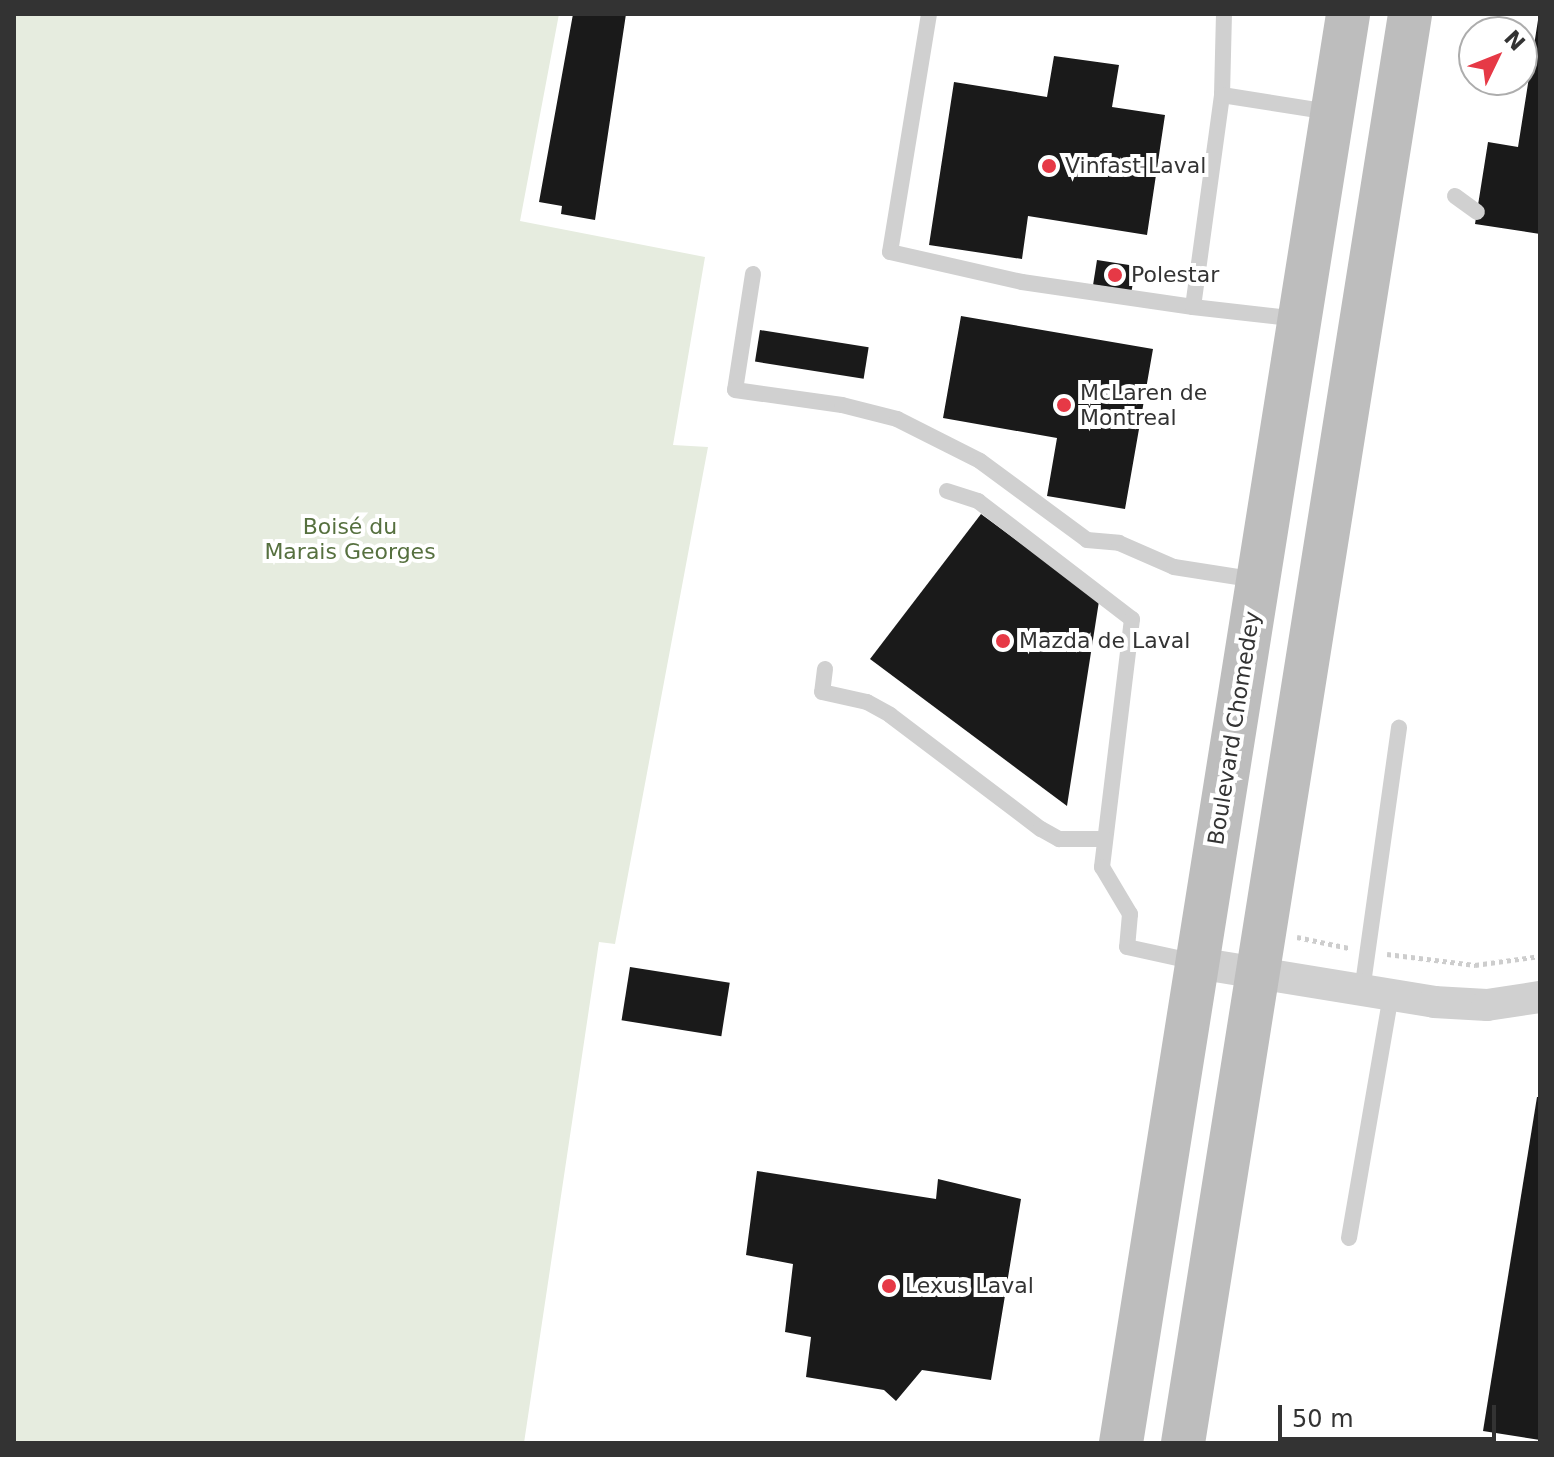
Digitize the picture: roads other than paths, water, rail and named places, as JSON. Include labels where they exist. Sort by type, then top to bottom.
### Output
[{"type":"street","name":"Boulevard Chomedey","points":[[1121,1443],[1348,14]]},
{"type":"street","points":[[1183,1443],[1410,14]]},
{"type":"street","points":[[1197,963],[1470,1005],[1540,997]]},
{"type":"lane","points":[[929,14],[890,252],[1022,282],[1299,319]]},
{"type":"lane","points":[[1193,307],[1222,95],[1224,14]]},
{"type":"lane","points":[[1222,95],[1333,113]]},
{"type":"lane","points":[[1455,196],[1477,212]]},
{"type":"lane","points":[[753,274],[735,390],[842,405],[897,419],[980,461],[1087,540],[1119,543],[1174,567],[1258,580]]},
{"type":"lane","points":[[947,491],[978,501],[1132,619],[1102,867],[1130,914],[1127,947],[1197,963]]},
{"type":"lane","points":[[825,669],[822,692],[867,702],[890,715],[1041,829],[1059,839],[1104,839]]},
{"type":"lane","points":[[1349,1238],[1377,993],[1399,728]]},
{"type":"place","name":"Vinfast Laval","points":[[1049,166]]},
{"type":"place","name":"Polestar","points":[[1115,275]]},
{"type":"place","name":"McLaren de Montreal","points":[[1064,405]]},
{"type":"place","name":"Mazda de Laval","points":[[1003,641]]},
{"type":"place","name":"Lexus Laval","points":[[889,1286]]},
{"type":"park label","name":"Boisé du Marais Georges","points":[[350,538]]}]
